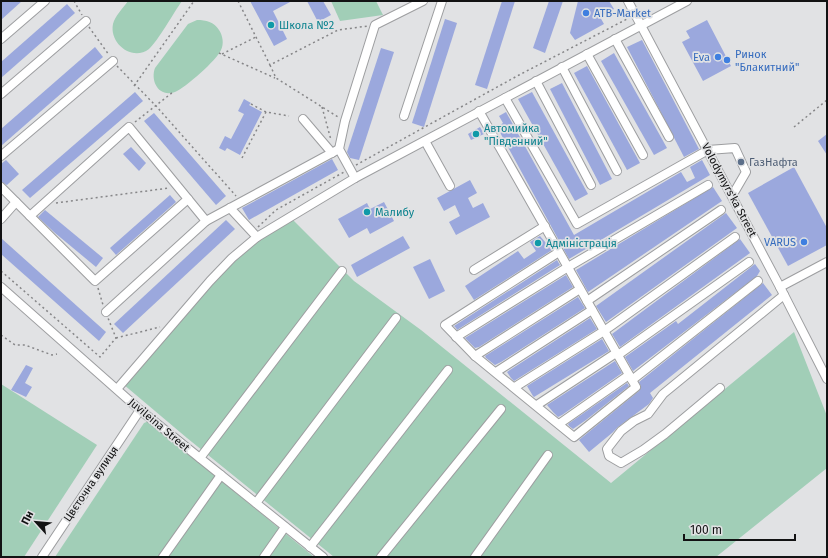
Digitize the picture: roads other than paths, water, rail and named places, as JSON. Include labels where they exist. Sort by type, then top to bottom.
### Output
[{"type":"street","points":[[1,39],[45,1]]},
{"type":"street","points":[[106,312],[206,221],[335,151],[375,25],[423,1]]},
{"type":"street","points":[[404,116],[442,1]]},
{"type":"street","name":"Volodymyrs'ka Street","points":[[628,1],[780,287],[827,380]]},
{"type":"street","points":[[117,389],[210,281],[232,258],[257,237],[355,178],[684,2]]},
{"type":"street","points":[[1,94],[86,21]]},
{"type":"street","points":[[615,39],[669,137]]},
{"type":"street","points":[[586,54],[643,155]]},
{"type":"street","points":[[1,156],[113,61]]},
{"type":"street","points":[[562,67],[617,171]]},
{"type":"street","points":[[536,81],[591,185]]},
{"type":"street","points":[[505,98],[577,224],[708,150],[735,148],[746,172],[732,196]]},
{"type":"street","points":[[479,111],[636,387],[574,437],[537,405],[475,356],[445,325],[559,252]]},
{"type":"street","points":[[303,119],[335,151],[355,178]]},
{"type":"street","points":[[30,216],[128,127],[206,221]]},
{"type":"street","points":[[425,141],[450,186]]},
{"type":"street","points":[[456,337],[568,267],[708,185]]},
{"type":"street","points":[[1,187],[95,281],[188,199]]},
{"type":"street","points":[[1,218],[16,202]]},
{"type":"street","points":[[230,208],[257,237]]},
{"type":"street","points":[[587,302],[721,210]]},
{"type":"street","points":[[474,270],[545,226]]},
{"type":"street","points":[[515,387],[604,332],[735,237]]},
{"type":"street","points":[[537,405],[617,354],[749,262]]},
{"type":"street","points":[[780,287],[827,262]]},
{"type":"street","points":[[200,458],[342,272]]},
{"type":"street","points":[[559,424],[630,377],[758,281]]},
{"type":"street","name":"Juvileina Street","points":[[1,286],[140,410],[324,557]]},
{"type":"street","points":[[475,356],[580,289]]},
{"type":"street","points":[[720,388],[643,450],[621,463],[609,456],[607,449],[621,431],[634,421],[648,414],[663,394],[784,295]]},
{"type":"street","points":[[496,372],[592,310]]},
{"type":"street","points":[[256,503],[396,318]]},
{"type":"street","points":[[310,547],[448,370]]},
{"type":"street","points":[[381,557],[501,409]]},
{"type":"street","name":"Цвєточна вулиця","points":[[42,557],[140,410]]},
{"type":"street","points":[[474,557],[548,455]]},
{"type":"street","points":[[163,557],[221,475]]},
{"type":"street","points":[[264,557],[285,526]]},
{"type":"place","name":"ATB-Market","points":[[586,13]]},
{"type":"place","name":"Школа №2","points":[[271,25]]},
{"type":"place","name":"Eva","points":[[718,57]]},
{"type":"place","name":"Ринок \"Блакитний\"","points":[[727,60]]},
{"type":"place","name":"Автомийка \"Південний\"","points":[[476,134]]},
{"type":"place","name":"ГазНафта","points":[[741,162]]},
{"type":"place","name":"Малибу","points":[[367,212]]},
{"type":"place","name":"VARUS","points":[[804,242]]},
{"type":"place","name":"Адміністрація","points":[[538,243]]}]
